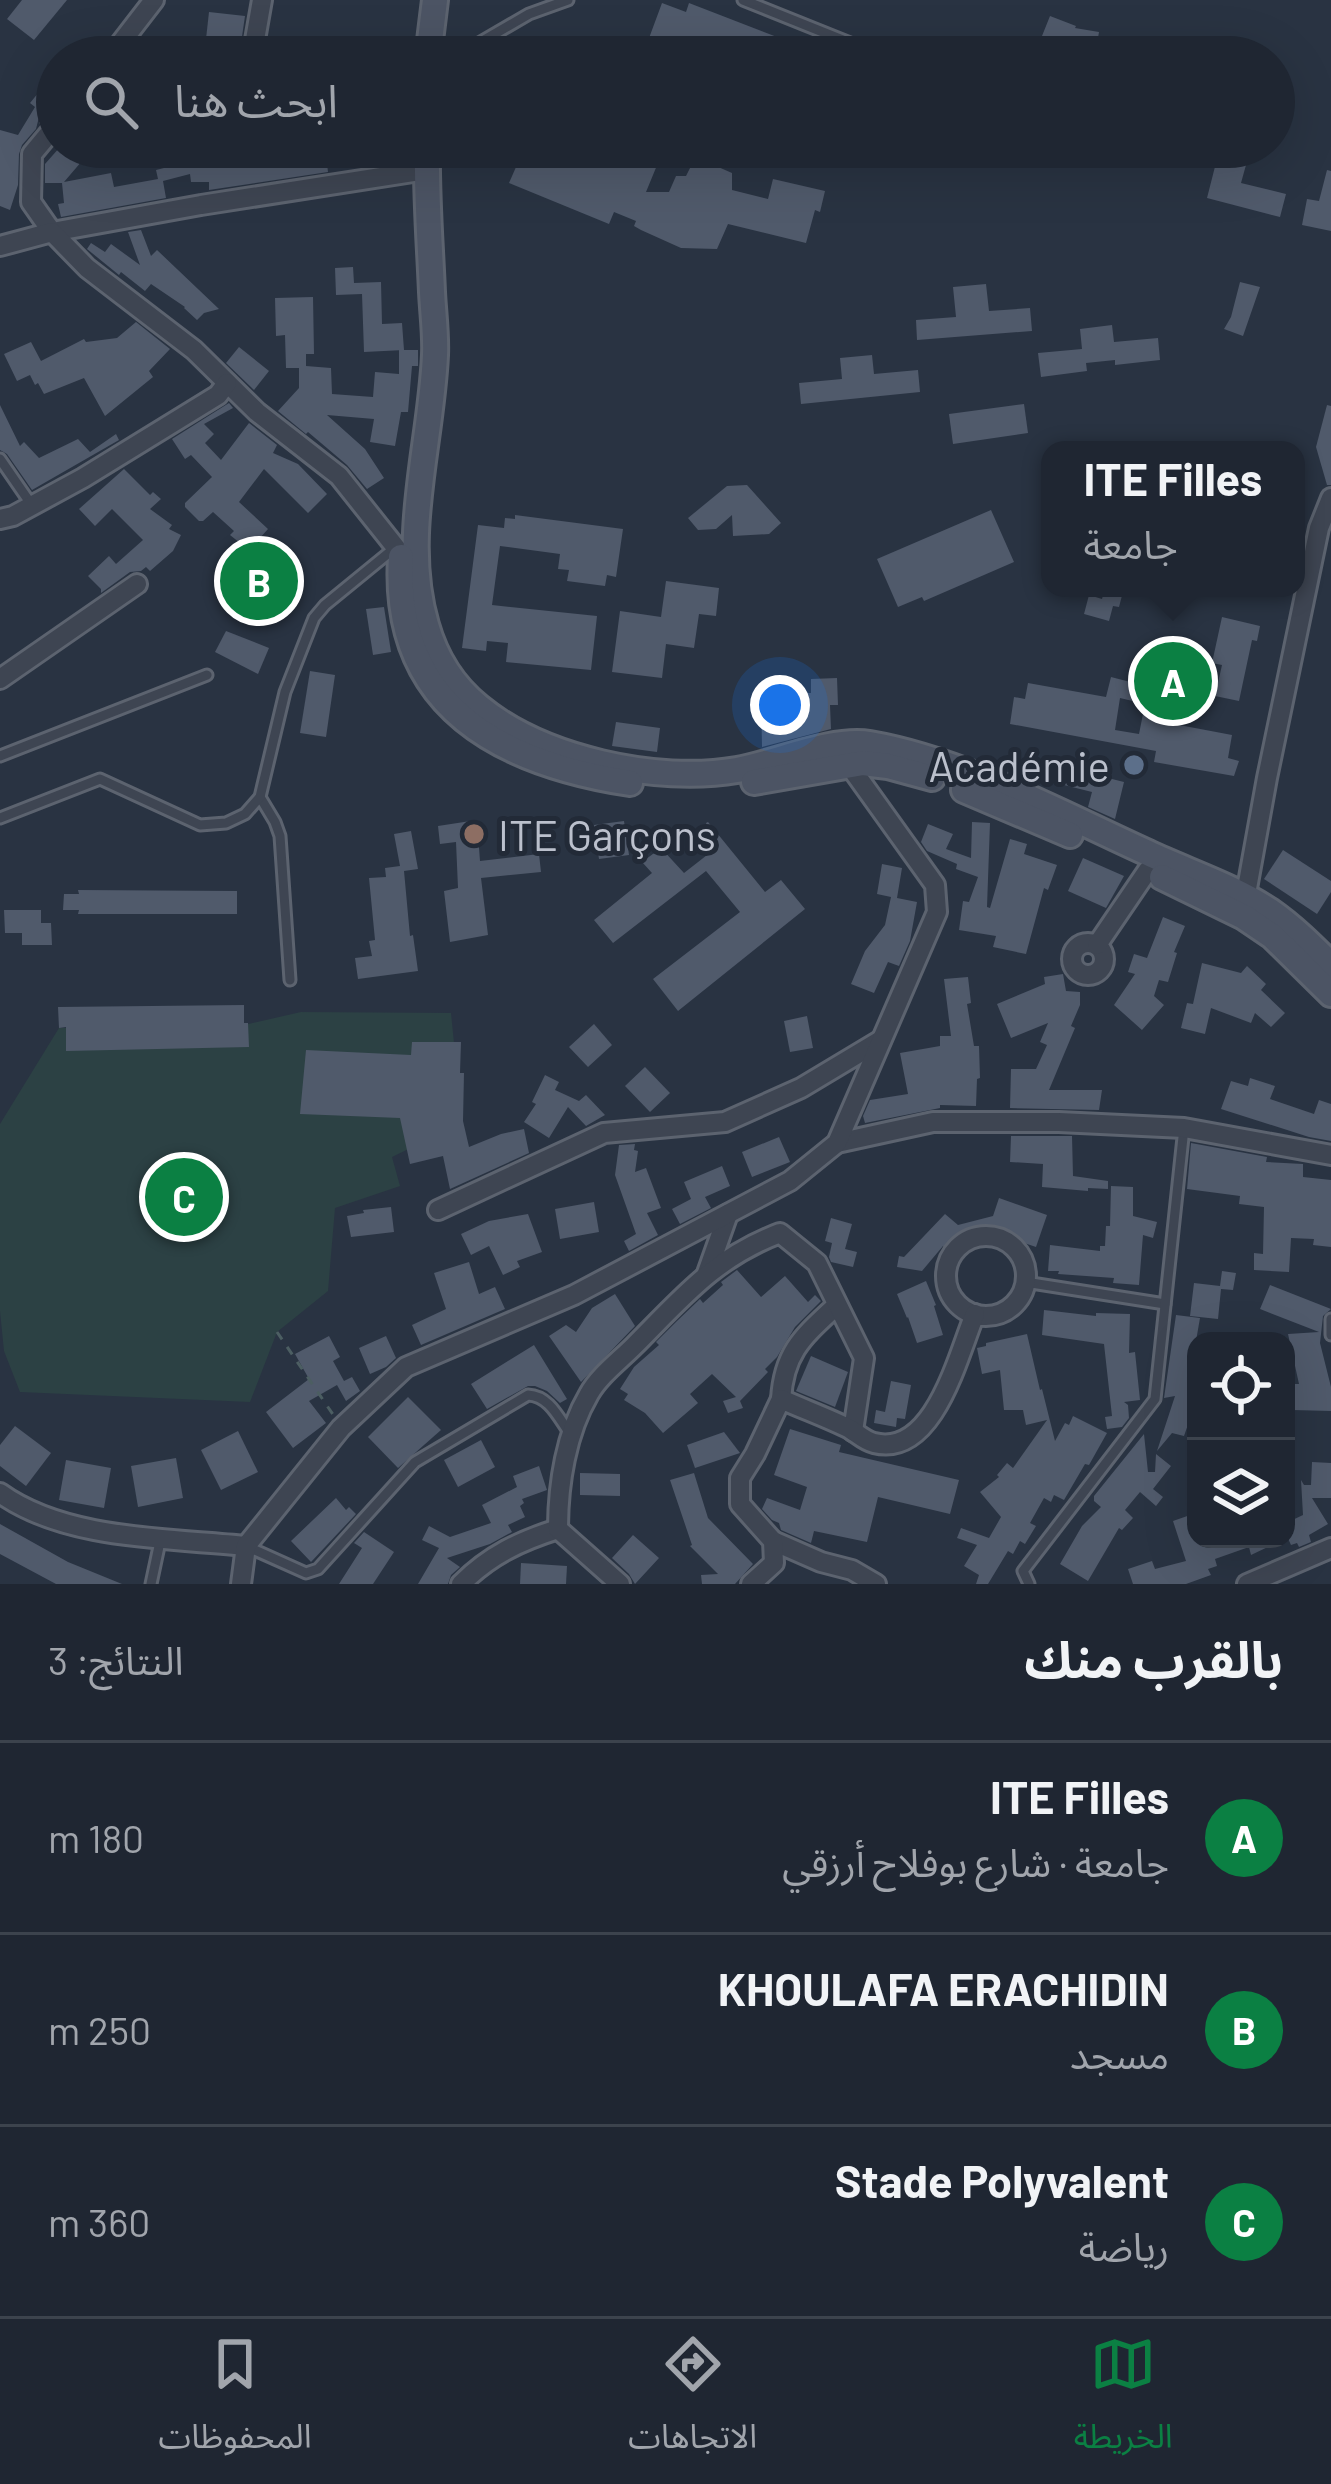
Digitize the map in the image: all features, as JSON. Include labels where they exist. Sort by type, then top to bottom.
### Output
[{"type":"main road","points":[[431,36],[435,0]]},
{"type":"main road","points":[[426,168],[435,353],[404,554],[444,669],[478,707],[544,745],[617,766],[668,774],[739,770],[843,755],[933,778],[1148,870],[1244,907],[1267,909],[1331,965]]},
{"type":"main road","points":[[843,755],[863,743],[939,763],[1014,791],[1244,907],[1331,994]]},
{"type":"street","points":[[126,36],[154,0]]},
{"type":"street","points":[[256,36],[262,0]]},
{"type":"street","points":[[36,149],[31,202],[52,232],[87,268],[194,350],[257,412],[339,476],[404,554]]},
{"type":"street","points":[[0,246],[382,168]]},
{"type":"street","points":[[0,519],[83,478],[218,395],[227,383]]},
{"type":"street","points":[[1305,595],[1319,528],[1331,498]]},
{"type":"street","points":[[2,681],[137,584]]},
{"type":"street","points":[[1244,907],[1305,597]]},
{"type":"street","points":[[242,1584],[246,1546],[341,1428],[406,1367],[574,1295],[790,1181],[836,1142],[937,912],[935,885],[843,755]]},
{"type":"street","points":[[1097,945],[1148,870]]},
{"type":"street","points":[[439,1210],[604,1133],[725,1122],[801,1088],[881,1040]]},
{"type":"street","points":[[836,1142],[933,1122],[1059,1122],[1184,1129],[1331,1155]]},
{"type":"street","points":[[707,1273],[728,1214]]},
{"type":"street","points":[[620,1584],[558,1529],[571,1435],[590,1390],[707,1273],[750,1244],[780,1233],[817,1263],[864,1358],[853,1431]]},
{"type":"street","points":[[995,1237],[1018,1252],[1025,1282],[1007,1310],[975,1314],[959,1306],[946,1285],[945,1272],[949,1258],[968,1239],[995,1237]]},
{"type":"street","points":[[838,1305],[802,1337],[782,1372],[781,1399],[740,1478],[740,1504],[773,1541],[852,1570],[876,1584]]},
{"type":"street","points":[[781,1399],[869,1443],[891,1445],[917,1434],[937,1408],[975,1314]]},
{"type":"street","points":[[0,1492],[21,1508],[94,1531],[246,1546]]},
{"type":"street","points":[[461,1584],[506,1548],[558,1529]]},
{"type":"street","points":[[751,1584],[774,1563],[773,1541]]},
{"type":"street","points":[[1246,1584],[1331,1548]]},
{"type":"lane","points":[[491,36],[529,14],[568,0]]},
{"type":"lane","points":[[742,0],[832,36]]},
{"type":"lane","points":[[0,459],[32,505]]},
{"type":"lane","points":[[0,818],[100,779],[200,825],[226,823],[244,814],[260,797],[285,692],[314,618],[325,605],[404,554]]},
{"type":"lane","points":[[0,756],[207,675]]},
{"type":"lane","points":[[260,797],[280,836],[290,980]]},
{"type":"lane","points":[[1029,1584],[1023,1571],[1155,1399],[1184,1129]]},
{"type":"lane","points":[[1025,1282],[1166,1304]]},
{"type":"lane","points":[[1331,1318],[1331,1335]]},
{"type":"lane","points":[[246,1546],[290,1568],[306,1573],[318,1569],[415,1462],[528,1395],[548,1402],[571,1435]]},
{"type":"lane","points":[[151,1584],[161,1538]]},
{"type":"path","points":[[277,1331],[341,1428]]},
{"type":"green space","points":[[301,1012],[451,1013],[462,1123],[392,1157],[400,1186],[335,1208],[328,1291],[277,1332],[250,1402],[20,1392],[4,1351],[0,1311],[0,1124],[59,1028],[244,1025]]},
{"type":"building","points":[[22,0],[67,0],[34,40],[7,19]]},
{"type":"building","points":[[662,3],[686,12],[689,3],[775,36],[650,36]]},
{"type":"building","points":[[209,12],[245,16],[242,36],[206,36]]},
{"type":"building","points":[[1050,16],[1075,28],[1099,32],[1098,36],[1042,36]]},
{"type":"building","points":[[36,96],[36,129],[19,154],[18,185],[10,210],[0,206],[0,130],[18,135],[35,107],[30,103]]},
{"type":"building","points":[[45,168],[76,168],[64,182],[111,173],[114,187],[158,179],[156,170],[164,168],[328,168],[328,172],[209,190],[209,182],[191,182],[190,174],[163,181],[166,198],[61,217],[62,183],[45,183]]},
{"type":"building","points":[[516,168],[656,168],[646,192],[669,192],[676,176],[686,176],[690,168],[721,168],[732,173],[732,190],[768,199],[773,179],[825,191],[806,243],[728,224],[717,249],[681,248],[614,212],[609,224],[509,183]]},
{"type":"building","points":[[1215,168],[1245,168],[1241,183],[1286,194],[1280,217],[1207,198]]},
{"type":"building","points":[[1327,170],[1331,171],[1331,231],[1302,225],[1307,199],[1319,201]]},
{"type":"building","points":[[141,230],[151,256],[157,250],[219,309],[197,320],[151,284],[145,291],[87,249],[91,243],[105,252],[111,244],[140,265],[128,232]]},
{"type":"building","points":[[353,267],[354,283],[381,282],[382,324],[402,323],[404,350],[364,352],[362,294],[336,295],[335,268]]},
{"type":"building","points":[[1240,282],[1260,287],[1243,336],[1224,329]]},
{"type":"building","points":[[986,284],[989,311],[1030,308],[1032,331],[917,340],[916,320],[956,317],[953,287]]},
{"type":"building","points":[[313,297],[314,354],[306,354],[306,366],[331,368],[332,394],[373,397],[375,372],[399,374],[399,350],[418,350],[408,412],[401,412],[395,446],[370,442],[374,419],[327,415],[365,449],[384,478],[367,489],[347,465],[278,411],[299,388],[299,368],[286,368],[285,335],[276,336],[275,298]]},
{"type":"building","points":[[136,322],[170,349],[149,371],[153,377],[105,416],[84,378],[44,394],[30,375],[17,381],[4,354],[31,342],[41,361],[84,339],[117,338]]},
{"type":"building","points":[[1112,325],[1114,342],[1158,338],[1160,360],[1086,363],[1087,371],[1041,377],[1038,353],[1082,349],[1080,329]]},
{"type":"building","points":[[239,347],[269,371],[254,390],[226,363]]},
{"type":"building","points":[[872,355],[874,374],[918,370],[920,392],[801,404],[799,383],[842,379],[840,358]]},
{"type":"building","points":[[229,403],[233,408],[204,424],[214,434],[205,443],[221,460],[249,423],[277,445],[273,453],[298,464],[327,494],[308,513],[264,469],[239,502],[268,529],[259,539],[292,565],[256,618],[224,597],[239,578],[224,559],[248,572],[230,553],[240,543],[230,535],[234,531],[213,512],[199,521],[185,507],[212,477],[191,455],[185,459],[172,439]]},
{"type":"building","points":[[1024,404],[1028,433],[953,444],[949,414]]},
{"type":"building","points":[[0,405],[20,446],[24,442],[39,458],[78,439],[90,452],[116,434],[119,440],[32,490],[0,450]]},
{"type":"building","points":[[1327,405],[1331,406],[1331,485],[1327,485],[1316,447]]},
{"type":"building","points":[[124,469],[150,495],[153,492],[161,499],[150,509],[181,535],[173,551],[150,571],[146,567],[130,572],[101,593],[88,576],[109,556],[116,564],[143,540],[112,509],[95,526],[79,509]]},
{"type":"building","points":[[747,485],[781,523],[769,534],[733,536],[732,515],[716,529],[698,530],[688,518],[727,486]]},
{"type":"building","points":[[991,510],[1014,562],[924,601],[922,597],[898,607],[877,559]]},
{"type":"building","points":[[515,515],[623,529],[616,577],[607,575],[605,586],[567,581],[569,570],[558,569],[560,554],[500,546],[492,605],[597,616],[591,670],[506,662],[508,643],[487,641],[486,651],[462,648],[478,525],[504,528],[505,518],[515,519]]},
{"type":"building","points":[[666,581],[719,588],[716,616],[699,614],[694,648],[666,644],[662,678],[612,672],[620,611],[661,617]]},
{"type":"building","points":[[1088,597],[1122,597],[1109,621],[1084,614]]},
{"type":"building","points":[[384,607],[391,652],[373,655],[366,609]]},
{"type":"building","points":[[1222,617],[1260,626],[1257,641],[1252,640],[1239,701],[1215,696],[1222,665],[1212,663]]},
{"type":"building","points":[[226,631],[269,648],[258,674],[215,652]]},
{"type":"building","points":[[310,671],[335,675],[326,737],[300,733]]},
{"type":"building","points":[[1111,677],[1165,691],[1158,721],[1232,735],[1228,758],[1239,761],[1234,776],[1154,762],[1156,751],[1010,724],[1014,697],[1025,699],[1028,683],[1106,697]],"holes":[[[1120,698],[1145,704],[1139,734],[1115,730]]]},
{"type":"building","points":[[837,678],[838,705],[830,705],[831,729],[762,747],[761,694],[811,693],[811,679]]},
{"type":"building","points":[[616,722],[660,728],[657,752],[612,746]]},
{"type":"building","points":[[1064,767],[1124,782],[1115,819],[1088,807],[1092,792],[1060,784]]},
{"type":"building","points":[[477,820],[480,861],[539,854],[541,872],[481,878],[488,935],[450,942],[444,891],[458,888],[456,842],[440,844],[438,826]]},
{"type":"building","points":[[624,821],[629,855],[599,859],[594,825]]},
{"type":"building","points":[[708,822],[765,892],[781,880],[805,909],[678,1011],[653,979],[740,912],[706,871],[613,943],[594,920],[652,873],[642,862],[661,848],[684,873],[716,848]]},
{"type":"building","points":[[972,822],[990,823],[987,907],[1010,839],[1027,844],[1024,854],[1057,865],[1048,890],[1044,888],[1026,954],[993,947],[996,936],[959,930],[963,901],[969,902],[978,877],[956,869],[957,864],[927,851],[921,842],[928,824],[953,834],[946,849],[971,858]]},
{"type":"building","points":[[411,831],[418,869],[404,871],[418,971],[358,979],[355,958],[372,956],[369,941],[375,940],[369,878],[386,877],[385,868],[400,866],[394,834]]},
{"type":"building","points":[[1283,850],[1331,881],[1331,892],[1317,914],[1264,879]]},
{"type":"building","points":[[1083,858],[1124,876],[1106,908],[1068,891]]},
{"type":"building","points":[[882,864],[902,868],[897,898],[917,902],[910,941],[899,966],[888,962],[874,993],[851,984],[865,951],[885,925],[891,897],[877,894]]},
{"type":"building","points":[[78,890],[237,891],[237,914],[78,914],[79,910],[63,910],[64,894],[79,894]]},
{"type":"building","points":[[4,910],[41,910],[41,923],[51,923],[52,945],[22,945],[22,933],[5,933]]},
{"type":"building","points":[[1163,917],[1185,926],[1168,982],[1159,980],[1154,996],[1164,1005],[1142,1030],[1114,1005],[1135,974],[1128,972],[1134,954],[1147,958]]},
{"type":"building","points":[[1202,963],[1241,973],[1247,966],[1266,984],[1261,990],[1285,1013],[1271,1027],[1255,1013],[1251,1023],[1211,1008],[1205,1034],[1181,1028],[1187,1003],[1193,1004]]},
{"type":"building","points":[[1063,974],[1066,991],[1080,992],[1080,1005],[1049,1090],[1102,1090],[1099,1110],[1010,1108],[1011,1069],[1036,1069],[1047,1045],[1040,1042],[1048,1023],[1011,1038],[997,1004],[1045,984],[1044,977]]},
{"type":"building","points":[[968,977],[971,1003],[967,1004],[974,1046],[979,1046],[976,1106],[940,1105],[865,1123],[870,1100],[908,1094],[900,1053],[940,1046],[940,1036],[951,1036],[944,979]]},
{"type":"building","points":[[244,1005],[249,1047],[66,1051],[66,1027],[59,1028],[58,1007]]},
{"type":"building","points":[[807,1016],[813,1048],[790,1052],[784,1021]]},
{"type":"building","points":[[594,1024],[612,1045],[588,1067],[569,1047]]},
{"type":"building","points":[[412,1042],[461,1042],[463,1121],[469,1147],[524,1129],[529,1153],[450,1189],[443,1156],[410,1164],[400,1118],[300,1114],[306,1050],[411,1055]]},
{"type":"building","points":[[645,1067],[670,1093],[650,1112],[625,1086]]},
{"type":"building","points":[[545,1075],[559,1082],[555,1090],[579,1101],[586,1095],[605,1115],[586,1126],[568,1107],[549,1138],[524,1122],[536,1104],[532,1102]]},
{"type":"building","points":[[1250,1078],[1275,1086],[1270,1099],[1314,1114],[1319,1100],[1331,1104],[1331,1141],[1221,1109],[1231,1081],[1248,1086]]},
{"type":"building","points":[[1011,1136],[1072,1136],[1073,1176],[1108,1181],[1108,1189],[1042,1187],[1043,1164],[1010,1162]]},
{"type":"building","points":[[779,1137],[790,1162],[752,1177],[742,1152]]},
{"type":"building","points":[[1191,1143],[1267,1157],[1266,1162],[1303,1164],[1303,1177],[1331,1180],[1331,1247],[1313,1245],[1314,1239],[1291,1238],[1289,1272],[1254,1270],[1254,1253],[1263,1254],[1264,1207],[1239,1204],[1240,1196],[1187,1189]]},
{"type":"building","points":[[635,1144],[635,1172],[646,1168],[661,1208],[647,1213],[658,1235],[629,1251],[624,1241],[636,1234],[615,1175],[619,1145]]},
{"type":"building","points":[[722,1166],[730,1186],[705,1197],[711,1208],[680,1224],[672,1209],[691,1199],[684,1182]]},
{"type":"building","points":[[1111,1186],[1133,1187],[1133,1216],[1157,1222],[1153,1238],[1143,1235],[1139,1285],[1048,1271],[1050,1245],[1100,1251],[1105,1246]]},
{"type":"building","points":[[999,1198],[1047,1215],[1036,1247],[985,1230],[963,1236],[950,1252],[943,1246],[922,1271],[897,1267],[899,1256],[904,1257],[945,1214],[958,1225],[993,1216]]},
{"type":"building","points":[[594,1202],[599,1232],[560,1239],[555,1209]]},
{"type":"building","points":[[391,1207],[394,1232],[351,1237],[347,1216]]},
{"type":"building","points":[[528,1214],[542,1252],[517,1261],[520,1267],[503,1275],[489,1246],[471,1255],[461,1234],[489,1221]]},
{"type":"building","points":[[831,1218],[852,1224],[845,1249],[857,1252],[853,1267],[831,1262],[832,1243],[825,1241]]},
{"type":"building","points":[[469,1262],[479,1294],[495,1287],[505,1309],[421,1345],[412,1325],[446,1309],[434,1273]]},
{"type":"building","points":[[737,1270],[761,1297],[785,1276],[808,1302],[815,1295],[821,1301],[795,1327],[765,1369],[768,1372],[740,1401],[743,1408],[728,1413],[723,1401],[736,1397],[712,1374],[690,1394],[698,1403],[663,1433],[645,1413],[624,1400],[628,1394],[620,1389],[634,1367],[659,1345],[656,1342]]},
{"type":"building","points":[[1222,1271],[1236,1273],[1233,1290],[1221,1289],[1218,1319],[1190,1316],[1194,1283],[1220,1286]]},
{"type":"building","points":[[926,1281],[943,1335],[917,1343],[897,1294]]},
{"type":"building","points":[[1270,1285],[1331,1309],[1323,1316],[1320,1343],[1331,1387],[1331,1411],[1295,1410],[1295,1384],[1299,1384],[1295,1334],[1319,1332],[1260,1309]]},
{"type":"building","points":[[615,1294],[635,1326],[581,1382],[549,1336],[566,1325],[576,1332],[592,1308]]},
{"type":"building","points":[[1044,1310],[1130,1314],[1129,1353],[1135,1352],[1140,1400],[1124,1402],[1129,1418],[1122,1427],[1107,1429],[1105,1417],[1112,1416],[1104,1344],[1042,1335]]},
{"type":"building","points":[[1176,1315],[1200,1318],[1198,1332],[1187,1332],[1187,1427],[1184,1436],[1172,1433],[1157,1451],[1175,1396],[1164,1398]]},
{"type":"building","points":[[1027,1334],[1055,1441],[1073,1416],[1107,1433],[1064,1500],[1054,1495],[1051,1502],[1044,1498],[1025,1544],[1020,1541],[1013,1554],[1008,1551],[988,1584],[976,1584],[979,1575],[964,1566],[977,1545],[957,1538],[961,1528],[989,1538],[1001,1517],[980,1492],[999,1477],[1007,1463],[1013,1468],[1047,1420],[1026,1425],[1023,1410],[1004,1410],[1000,1370],[982,1374],[977,1348]]},
{"type":"building","points":[[329,1336],[340,1357],[333,1361],[344,1381],[352,1377],[360,1391],[346,1401],[337,1385],[309,1401],[326,1423],[293,1448],[266,1412],[309,1379],[295,1354]]},
{"type":"building","points":[[386,1336],[396,1358],[370,1374],[359,1348]]},
{"type":"building","points":[[534,1345],[567,1399],[560,1403],[547,1391],[528,1386],[487,1409],[471,1384]]},
{"type":"building","points":[[811,1356],[848,1372],[835,1407],[796,1391]]},
{"type":"building","points":[[891,1381],[911,1385],[905,1419],[897,1418],[896,1427],[874,1423],[876,1410],[885,1412]]},
{"type":"building","points":[[408,1397],[441,1430],[398,1468],[368,1437]]},
{"type":"building","points":[[15,1426],[51,1453],[26,1486],[0,1466],[0,1445]]},
{"type":"building","points":[[790,1429],[841,1445],[839,1452],[959,1480],[950,1514],[878,1497],[867,1542],[814,1531],[811,1543],[781,1530],[762,1509],[767,1498],[800,1510],[807,1487],[774,1475]]},
{"type":"building","points":[[238,1431],[258,1472],[221,1490],[201,1450]]},
{"type":"building","points":[[724,1432],[740,1453],[695,1468],[687,1445]]},
{"type":"building","points":[[1144,1434],[1148,1472],[1155,1472],[1156,1454],[1171,1466],[1153,1489],[1163,1497],[1156,1506],[1140,1492],[1125,1510],[1133,1518],[1119,1528],[1088,1581],[1060,1564],[1082,1526],[1101,1507],[1094,1496]]},
{"type":"building","points":[[481,1440],[495,1467],[458,1487],[444,1460]]},
{"type":"building","points":[[176,1458],[183,1498],[138,1507],[131,1466]]},
{"type":"building","points":[[66,1460],[111,1468],[104,1508],[59,1500]]},
{"type":"building","points":[[1312,1462],[1331,1463],[1331,1498],[1312,1498],[1328,1524],[1299,1547],[1295,1519],[1303,1515],[1301,1480],[1311,1485]]},
{"type":"building","points":[[539,1466],[547,1490],[522,1499],[525,1517],[508,1525],[512,1532],[447,1558],[460,1567],[448,1584],[418,1584],[439,1548],[422,1540],[429,1526],[450,1537],[491,1523],[482,1505],[517,1487],[513,1476]]},
{"type":"building","points":[[580,1473],[620,1474],[620,1496],[580,1495]]},
{"type":"building","points":[[694,1473],[708,1518],[753,1564],[735,1584],[702,1584],[701,1575],[718,1574],[690,1546],[670,1480]]},
{"type":"building","points":[[336,1498],[356,1514],[311,1562],[291,1541]]},
{"type":"building","points":[[1187,1516],[1187,1548],[1246,1548],[1215,1559],[1217,1566],[1208,1569],[1211,1575],[1186,1584],[1133,1584],[1128,1569],[1152,1561],[1155,1569],[1186,1561],[1173,1521]]},
{"type":"building","points":[[0,1524],[68,1562],[122,1584],[56,1584],[0,1554]]},
{"type":"building","points":[[364,1532],[394,1552],[373,1584],[339,1584],[362,1548],[354,1543]]},
{"type":"building","points":[[633,1535],[659,1558],[635,1584],[612,1558]]},
{"type":"building","points":[[521,1563],[567,1566],[566,1584],[520,1584]]},
{"type":"place","name":"KHOULAFA ERACHIDIN","points":[[259,581]]},
{"type":"place","name":"ITE Filles","points":[[1173,681]]},
{"type":"place","name":"Académie","points":[[1134,765]]},
{"type":"place","name":"ITE Garçons","points":[[474,834]]},
{"type":"place","name":"Stade Polyvalent","points":[[184,1197]]}]
